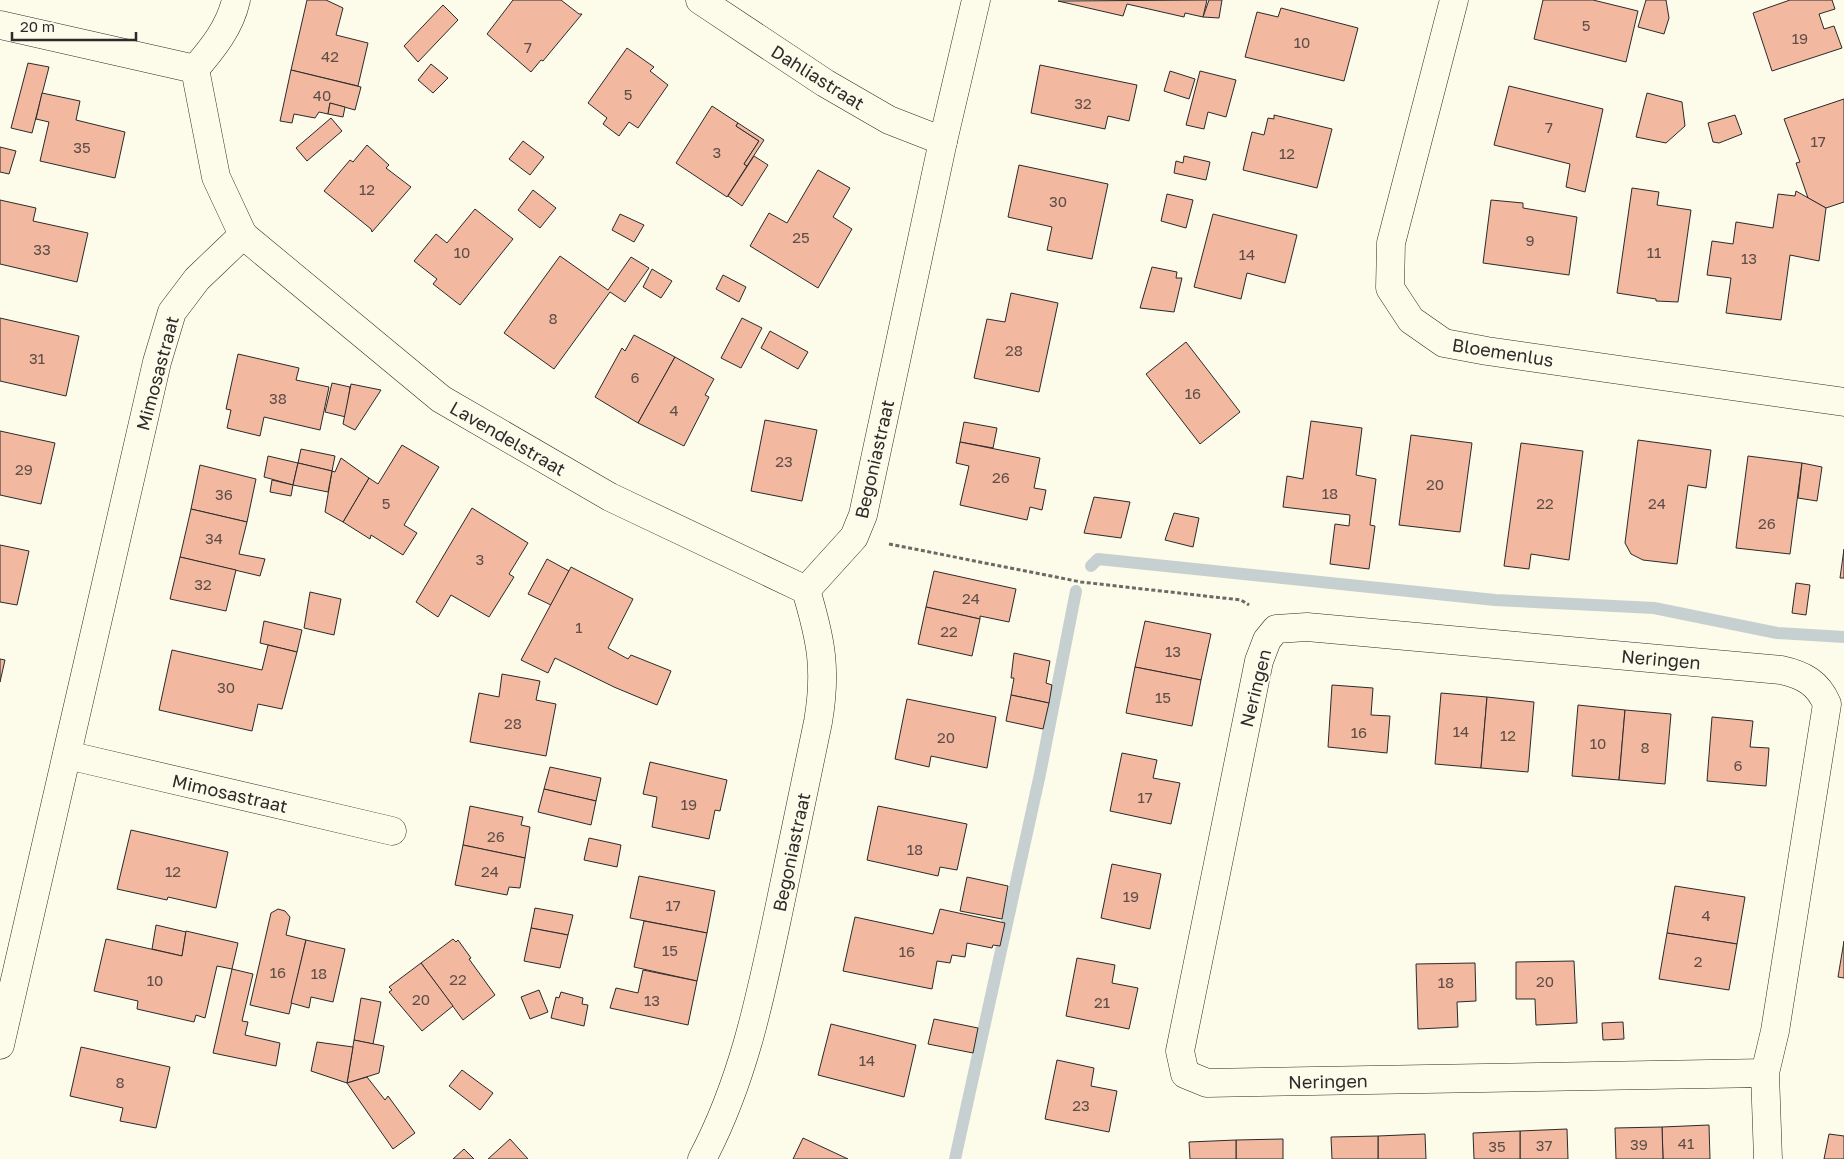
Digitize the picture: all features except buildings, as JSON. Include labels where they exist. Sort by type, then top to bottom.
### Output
[{"type":"street","points":[[195,69],[218,42],[233,12],[236,0]]},
{"type":"street","name":"Dahliastraat","points":[[700,0],[825,83],[889,120],[943,141]]},
{"type":"street","name":"Begoniastraat","points":[[702,1159],[723,1116],[744,1060],[757,1014],[818,722],[824,688],[822,654],[816,622],[806,590],[854,537],[862,514],[943,141],[976,0]]},
{"type":"street","name":"Bloemenlus","points":[[1454,0],[1391,243],[1390,288],[1410,320],[1444,343],[1844,402]]},
{"type":"street","points":[[0,26],[195,69]]},
{"type":"street","points":[[195,69],[216,177],[243,235]]},
{"type":"street","name":"Lavendelstraat","points":[[243,235],[441,399],[610,497],[806,590]]},
{"type":"street","name":"Mimosastraat","points":[[0,1045],[157,362],[172,312],[197,279],[243,235]]},
{"type":"street","name":"Neringen","points":[[1765,1073],[1206,1084],[1185,1074],[1180,1051],[1259,661],[1267,640],[1276,629],[1307,627],[1782,670],[1800,674],[1821,691],[1827,704],[1775,1030],[1765,1073],[1768,1159]]},
{"type":"street","name":"Mimosastraat","points":[[67,755],[392,831]]},
{"type":"path","points":[[854,537],[1080,582],[1241,600],[1259,612],[1276,629]]},
{"type":"waterway","points":[[1091,566],[1098,559],[1495,600],[1654,608],[1777,633],[1844,637]]},
{"type":"waterway","points":[[955,1159],[1040,774],[1076,591]]}]
